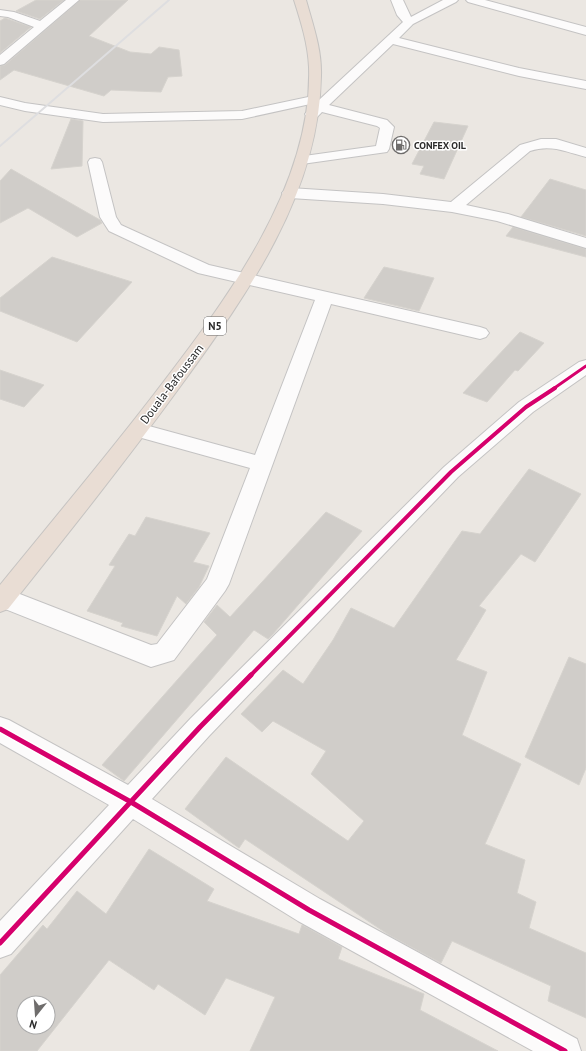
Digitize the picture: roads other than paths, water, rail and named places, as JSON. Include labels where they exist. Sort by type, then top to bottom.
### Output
[{"type":"highway","name":"Douala-Bafoussam","points":[[2,600],[138,430],[216,325],[245,279],[290,193],[302,160],[315,107],[314,59],[300,0]]},
{"type":"street","points":[[0,60],[73,0]]},
{"type":"street","points":[[396,0],[403,15],[409,22]]},
{"type":"street","points":[[315,107],[409,22],[452,0]]},
{"type":"street","points":[[472,0],[586,31]]},
{"type":"street","points":[[0,12],[10,14],[42,26]]},
{"type":"street","points":[[390,40],[519,72],[586,85]]},
{"type":"street","points":[[0,101],[16,105],[111,118],[242,115],[315,107],[382,123],[387,127],[382,149],[302,160]]},
{"type":"street","points":[[0,116],[16,105]]},
{"type":"street","points":[[454,208],[520,152],[537,143],[550,142],[586,153]]},
{"type":"street","points":[[95,162],[108,217],[115,228],[204,269],[480,333]]},
{"type":"street","points":[[290,193],[391,199],[454,208],[517,222],[586,243]]},
{"type":"street","points":[[2,600],[151,656],[165,652],[217,584],[325,297]]},
{"type":"street","points":[[0,943],[200,727],[451,472],[526,408],[586,366]]},
{"type":"street","points":[[138,430],[262,464]]},
{"type":"street","points":[[0,729],[131,802],[309,910],[565,1051]]},
{"type":"railway","points":[[0,146],[169,0]]},
{"type":"place","name":"CONFEX OIL","points":[[401,145]]}]
